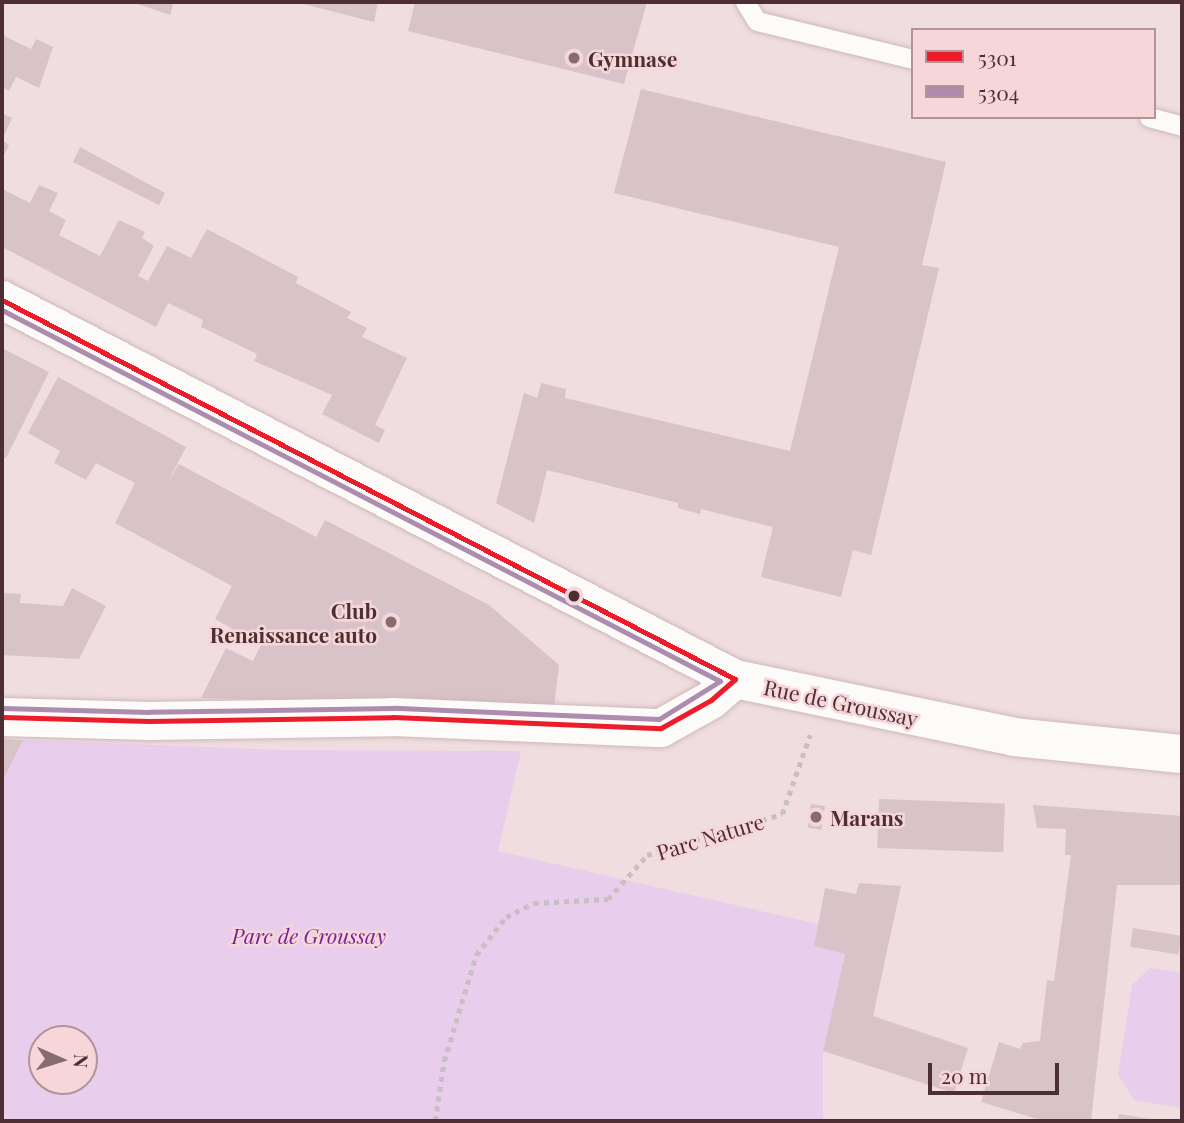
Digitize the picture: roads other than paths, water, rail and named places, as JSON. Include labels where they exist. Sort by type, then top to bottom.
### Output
[{"type":"main road","name":"Rue de Groussay","points":[[2,300],[735,679],[823,700],[1014,737],[1182,754]]},
{"type":"main road","points":[[2,718],[149,721],[393,717],[660,728],[711,700],[735,679]]},
{"type":"lane","points":[[745,2],[758,21],[911,59]]},
{"type":"lane","points":[[1156,119],[1182,125]]},
{"type":"place","name":"Gymnase","points":[[574,58]]},
{"type":"place","name":"Club Renaissance auto","points":[[391,622]]},
{"type":"place","name":"Marans","points":[[816,817]]},
{"type":"park label","name":"Parc de Groussay","points":[[309,935]]}]
